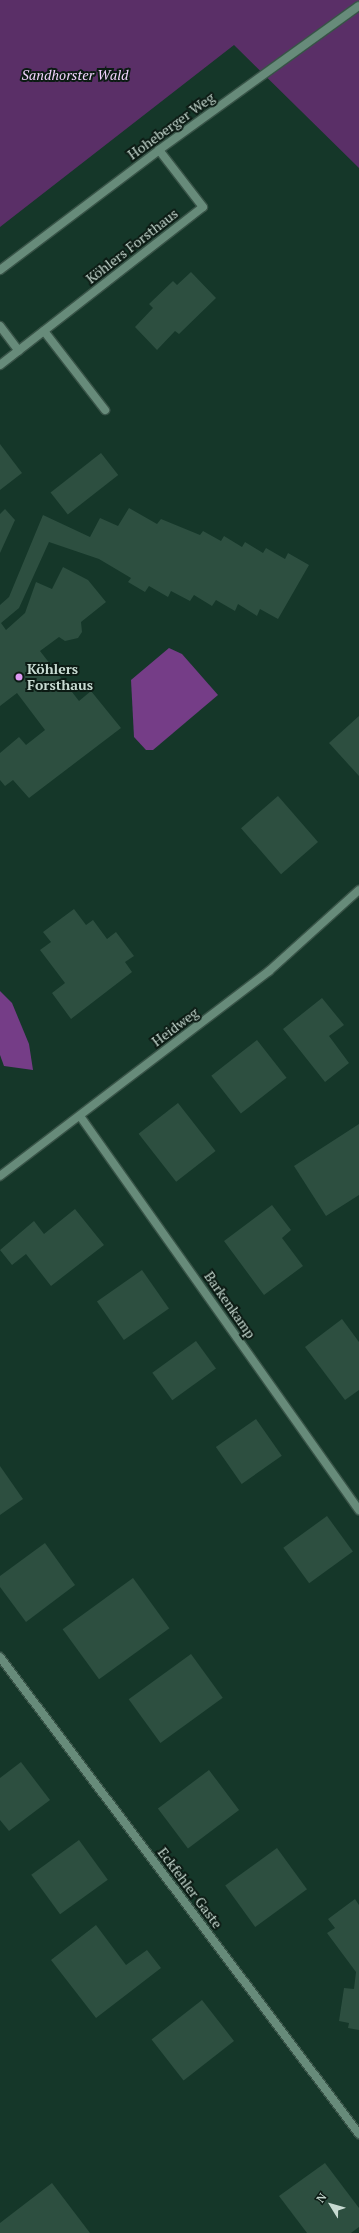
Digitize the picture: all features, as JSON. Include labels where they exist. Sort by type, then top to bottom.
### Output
[{"type":"street","name":"Hoheberger Weg","points":[[0,270],[159,150],[359,6]]},
{"type":"street","name":"Köhlers Forsthaus","points":[[0,365],[203,207],[159,150]]},
{"type":"street","points":[[0,326],[19,351]]},
{"type":"street","points":[[44,331],[105,410]]},
{"type":"street","name":"Heidweg","points":[[0,1176],[269,971],[359,890]]},
{"type":"street","name":"Barkenkamp","points":[[80,1116],[359,1510]]},
{"type":"street","name":"Eckfehler Gaste","points":[[0,1657],[359,2134]]},
{"type":"green space","name":"Sandhorster Wald","points":[[0,0],[359,0],[359,168],[234,45],[0,227]]},
{"type":"shaded area","points":[[169,648],[182,654],[218,695],[153,750],[146,750],[134,737],[131,680]]},
{"type":"shaded area","points":[[0,991],[12,1003],[29,1044],[33,1070],[4,1066],[0,1055]]},
{"type":"building","points":[[191,272],[216,298],[179,334],[175,331],[157,350],[135,327],[153,308],[149,304],[173,281],[177,285]]},
{"type":"building","points":[[0,444],[22,473],[0,490]]},
{"type":"building","points":[[101,453],[118,475],[68,514],[51,492]]},
{"type":"building","points":[[129,508],[157,524],[161,519],[200,535],[203,531],[221,541],[224,536],[242,547],[245,542],[263,553],[266,548],[285,559],[288,553],[309,565],[278,619],[260,609],[257,616],[238,604],[235,611],[216,600],[212,606],[194,595],[190,601],[171,591],[168,597],[149,586],[145,592],[128,582],[131,578],[99,559],[49,542],[19,608],[1,623],[6,630],[25,613],[36,582],[52,589],[63,567],[88,580],[106,602],[81,622],[82,632],[78,638],[65,641],[59,637],[40,651],[79,701],[91,691],[121,728],[29,798],[13,780],[5,786],[0,780],[0,753],[19,737],[26,745],[45,730],[17,693],[0,706],[0,605],[9,597],[43,515],[90,537],[100,518],[118,526]]},
{"type":"building","points":[[5,509],[15,520],[0,553],[0,514]]},
{"type":"building","points":[[359,716],[359,776],[329,743]]},
{"type":"building","points":[[278,796],[318,842],[281,874],[241,828]]},
{"type":"building","points":[[74,909],[86,925],[93,920],[107,939],[116,932],[134,956],[125,962],[132,972],[71,1019],[52,993],[65,983],[40,950],[51,942],[43,932]]},
{"type":"building","points":[[322,998],[344,1025],[329,1036],[349,1063],[325,1082],[283,1029]]},
{"type":"building","points":[[257,1040],[287,1078],[241,1114],[211,1076]]},
{"type":"building","points":[[178,1103],[216,1151],[176,1182],[139,1134]]},
{"type":"building","points":[[359,1124],[359,1195],[326,1216],[294,1166]]},
{"type":"building","points":[[272,1205],[291,1230],[282,1238],[303,1266],[264,1295],[224,1241]]},
{"type":"building","points":[[75,1209],[104,1245],[51,1286],[26,1254],[12,1265],[0,1250],[34,1221],[44,1234]]},
{"type":"building","points":[[142,1270],[169,1309],[124,1340],[97,1302]]},
{"type":"building","points":[[342,1319],[359,1342],[359,1390],[345,1400],[305,1347]]},
{"type":"building","points":[[196,1341],[216,1369],[172,1400],[152,1373]]},
{"type":"building","points":[[256,1419],[282,1456],[242,1484],[216,1447]]},
{"type":"building","points":[[0,1466],[23,1499],[0,1515]]},
{"type":"building","points":[[327,1516],[353,1552],[309,1583],[283,1548]]},
{"type":"building","points":[[45,1543],[75,1585],[26,1622],[0,1587],[0,1576]]},
{"type":"building","points":[[133,1578],[169,1628],[99,1679],[63,1629]]},
{"type":"building","points":[[191,1654],[223,1698],[160,1743],[129,1699]]},
{"type":"building","points":[[21,1762],[50,1800],[9,1831],[0,1820],[0,1778]]},
{"type":"building","points":[[209,1770],[239,1810],[188,1848],[158,1809]]},
{"type":"building","points":[[79,1840],[108,1880],[60,1914],[31,1875]]},
{"type":"building","points":[[277,1848],[307,1889],[255,1927],[225,1886]]},
{"type":"building","points":[[355,1899],[359,1905],[359,2030],[348,2028],[349,2023],[339,2021],[344,1988],[354,1989],[356,1972],[327,1933],[335,1928],[328,1919]]},
{"type":"building","points":[[96,1925],[126,1965],[147,1950],[161,1968],[96,2018],[51,1960]]},
{"type":"building","points":[[202,2000],[234,2041],[184,2080],[152,2039]]},
{"type":"building","points":[[325,2163],[359,2208],[359,2227],[351,2233],[307,2233],[279,2196]]},
{"type":"building","points":[[52,2183],[90,2233],[0,2233],[0,2223]]},
{"type":"place","name":"Köhlers Forsthaus","points":[[19,677]]}]
